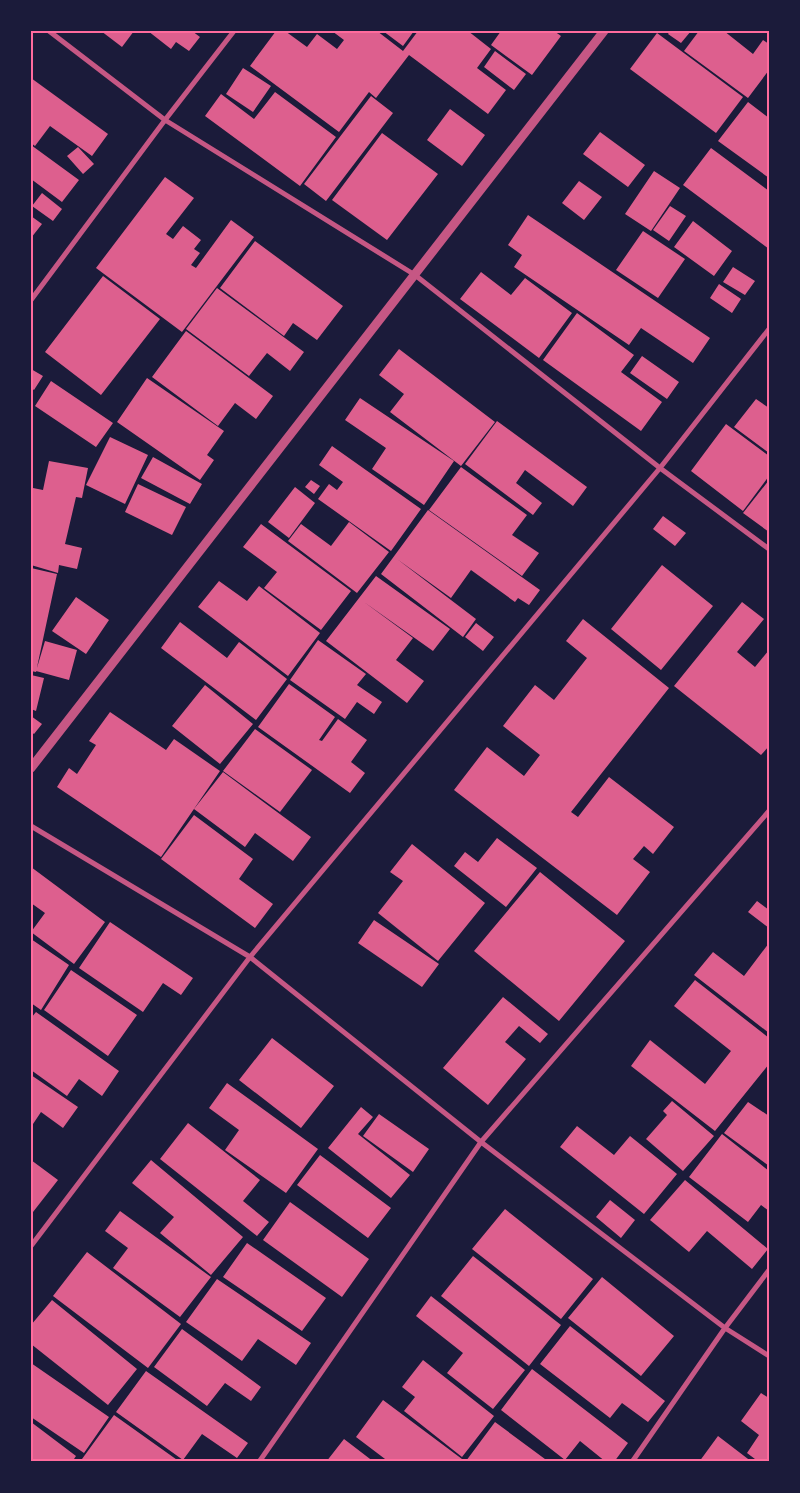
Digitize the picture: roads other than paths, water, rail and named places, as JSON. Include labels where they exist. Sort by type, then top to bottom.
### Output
[{"type":"street","points":[[48,31],[165,120],[414,275],[660,468],[769,549]]},
{"type":"street","points":[[31,300],[234,31]]},
{"type":"street","points":[[31,768],[604,31]]},
{"type":"street","points":[[31,1246],[250,957],[660,468],[769,329]]},
{"type":"street","points":[[259,1462],[481,1142],[769,811]]},
{"type":"street","points":[[31,826],[250,957],[481,1142],[725,1328],[769,1356]]},
{"type":"street","points":[[632,1462],[725,1328],[769,1270]]}]
